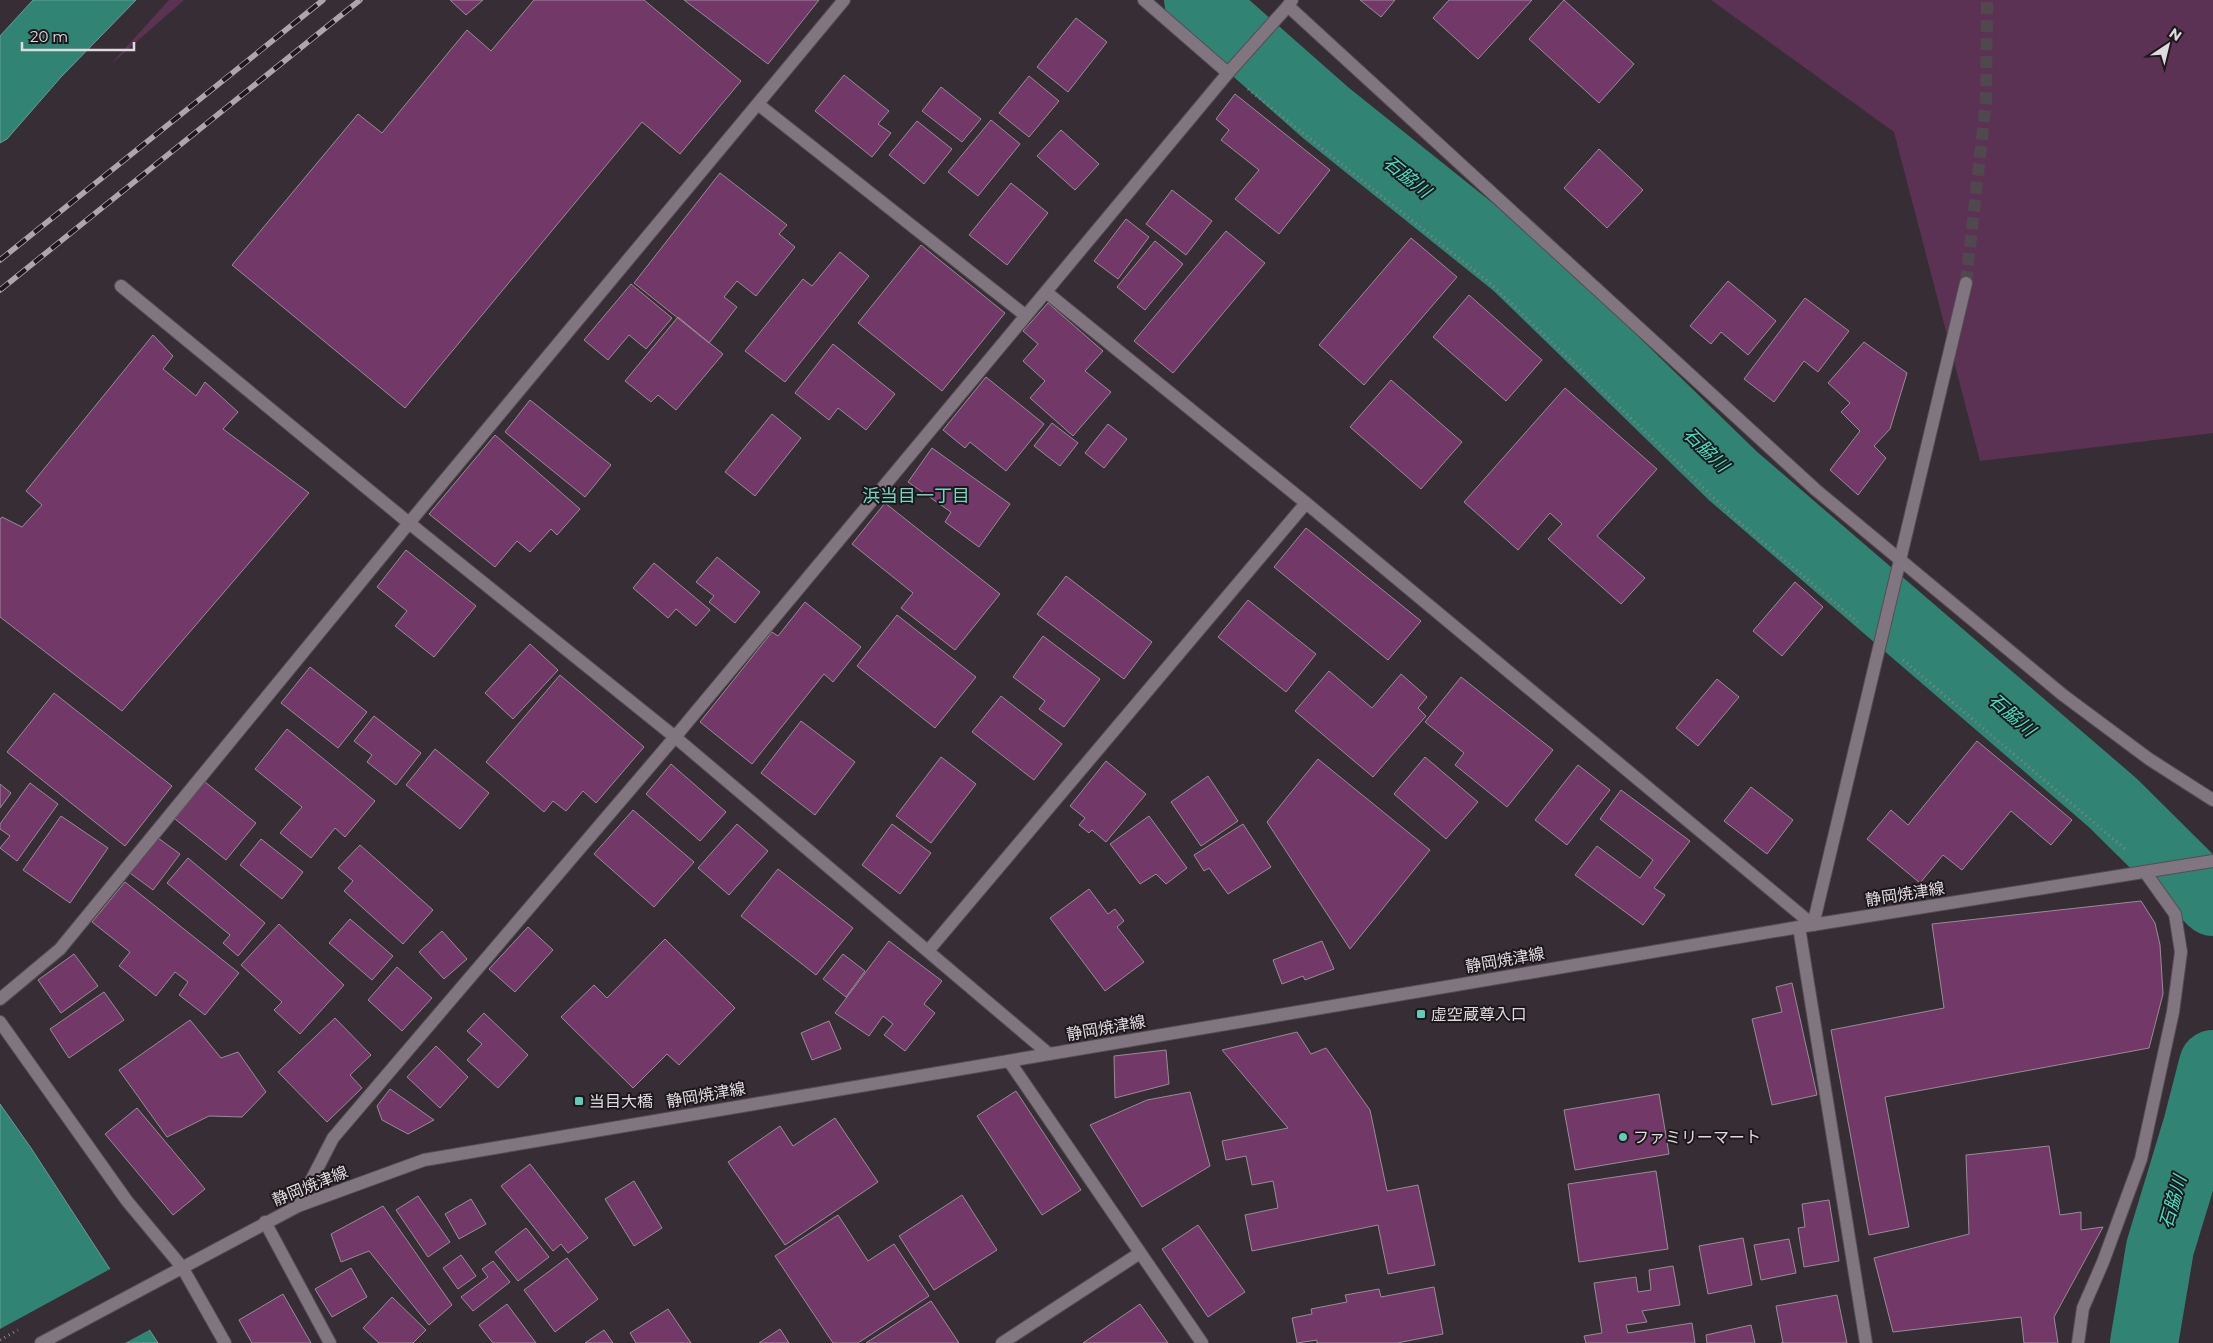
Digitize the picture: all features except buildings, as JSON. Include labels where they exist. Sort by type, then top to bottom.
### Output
[{"type":"street","points":[[0,999],[60,949],[409,524],[759,105],[844,0]]},
{"type":"street","points":[[1144,0],[1228,73]]},
{"type":"street","points":[[298,1206],[333,1138],[675,737],[1228,73],[1290,3],[1816,490],[2063,695],[2149,759],[2213,800]]},
{"type":"street","points":[[759,105],[1026,316]]},
{"type":"street","points":[[1046,292],[1306,503],[1813,925],[1966,283]]},
{"type":"street","points":[[120,286],[409,524],[675,737],[1049,1054]]},
{"type":"street","points":[[928,952],[1306,503]]},
{"type":"street","name":"静岡焼津線","points":[[41,1343],[298,1206],[424,1160],[1800,927],[2213,861]]},
{"type":"street","points":[[2078,1343],[2083,1308],[2103,1262],[2141,1159],[2173,1012],[2181,952],[2175,914],[2152,871]]},
{"type":"street","points":[[1800,927],[1866,1343]]},
{"type":"street","points":[[0,1022],[127,1201],[182,1267],[225,1343]]},
{"type":"street","points":[[1009,1061],[1202,1343]]},
{"type":"street","points":[[265,1222],[330,1343]]},
{"type":"street","points":[[1002,1343],[1140,1253]]},
{"type":"path","points":[[1228,73],[1490,283],[1738,521],[1881,637],[2128,852]]},
{"type":"shaded area","points":[[33,0],[136,0],[61,77],[7,139],[0,143],[0,36]]},
{"type":"shaded area","points":[[169,0],[184,0],[110,65]]},
{"type":"shaded area","points":[[1711,0],[2213,0],[2213,433],[1980,461],[1894,132]]},
{"type":"shaded area","points":[[0,1104],[31,1148],[158,1343],[0,1343]]},
{"type":"pier","points":[[112,1268],[151,1329],[125,1343],[0,1343],[0,1329]]},
{"type":"waterway","name":"石脇川","points":[[1198,0],[1326,113],[1517,266],[1733,476],[2113,803],[2213,902]]},
{"type":"waterway","name":"石脇川","points":[[2144,1343],[2160,1248],[2197,1126],[2213,1064]]},
{"type":"tunnel","points":[[1966,283],[1986,101],[1987,0]]},
{"type":"railway","points":[[0,260],[323,0]]},
{"type":"railway","points":[[0,290],[360,0]]},
{"type":"place","name":"虚空蔵尊入口","points":[[1421,1014]]},
{"type":"place","name":"当目大橋","points":[[579,1101]]},
{"type":"place","name":"ファミリーマート","points":[[1623,1137]]},
{"type":"district","name":"浜当目一丁目","points":[[916,496]]}]
